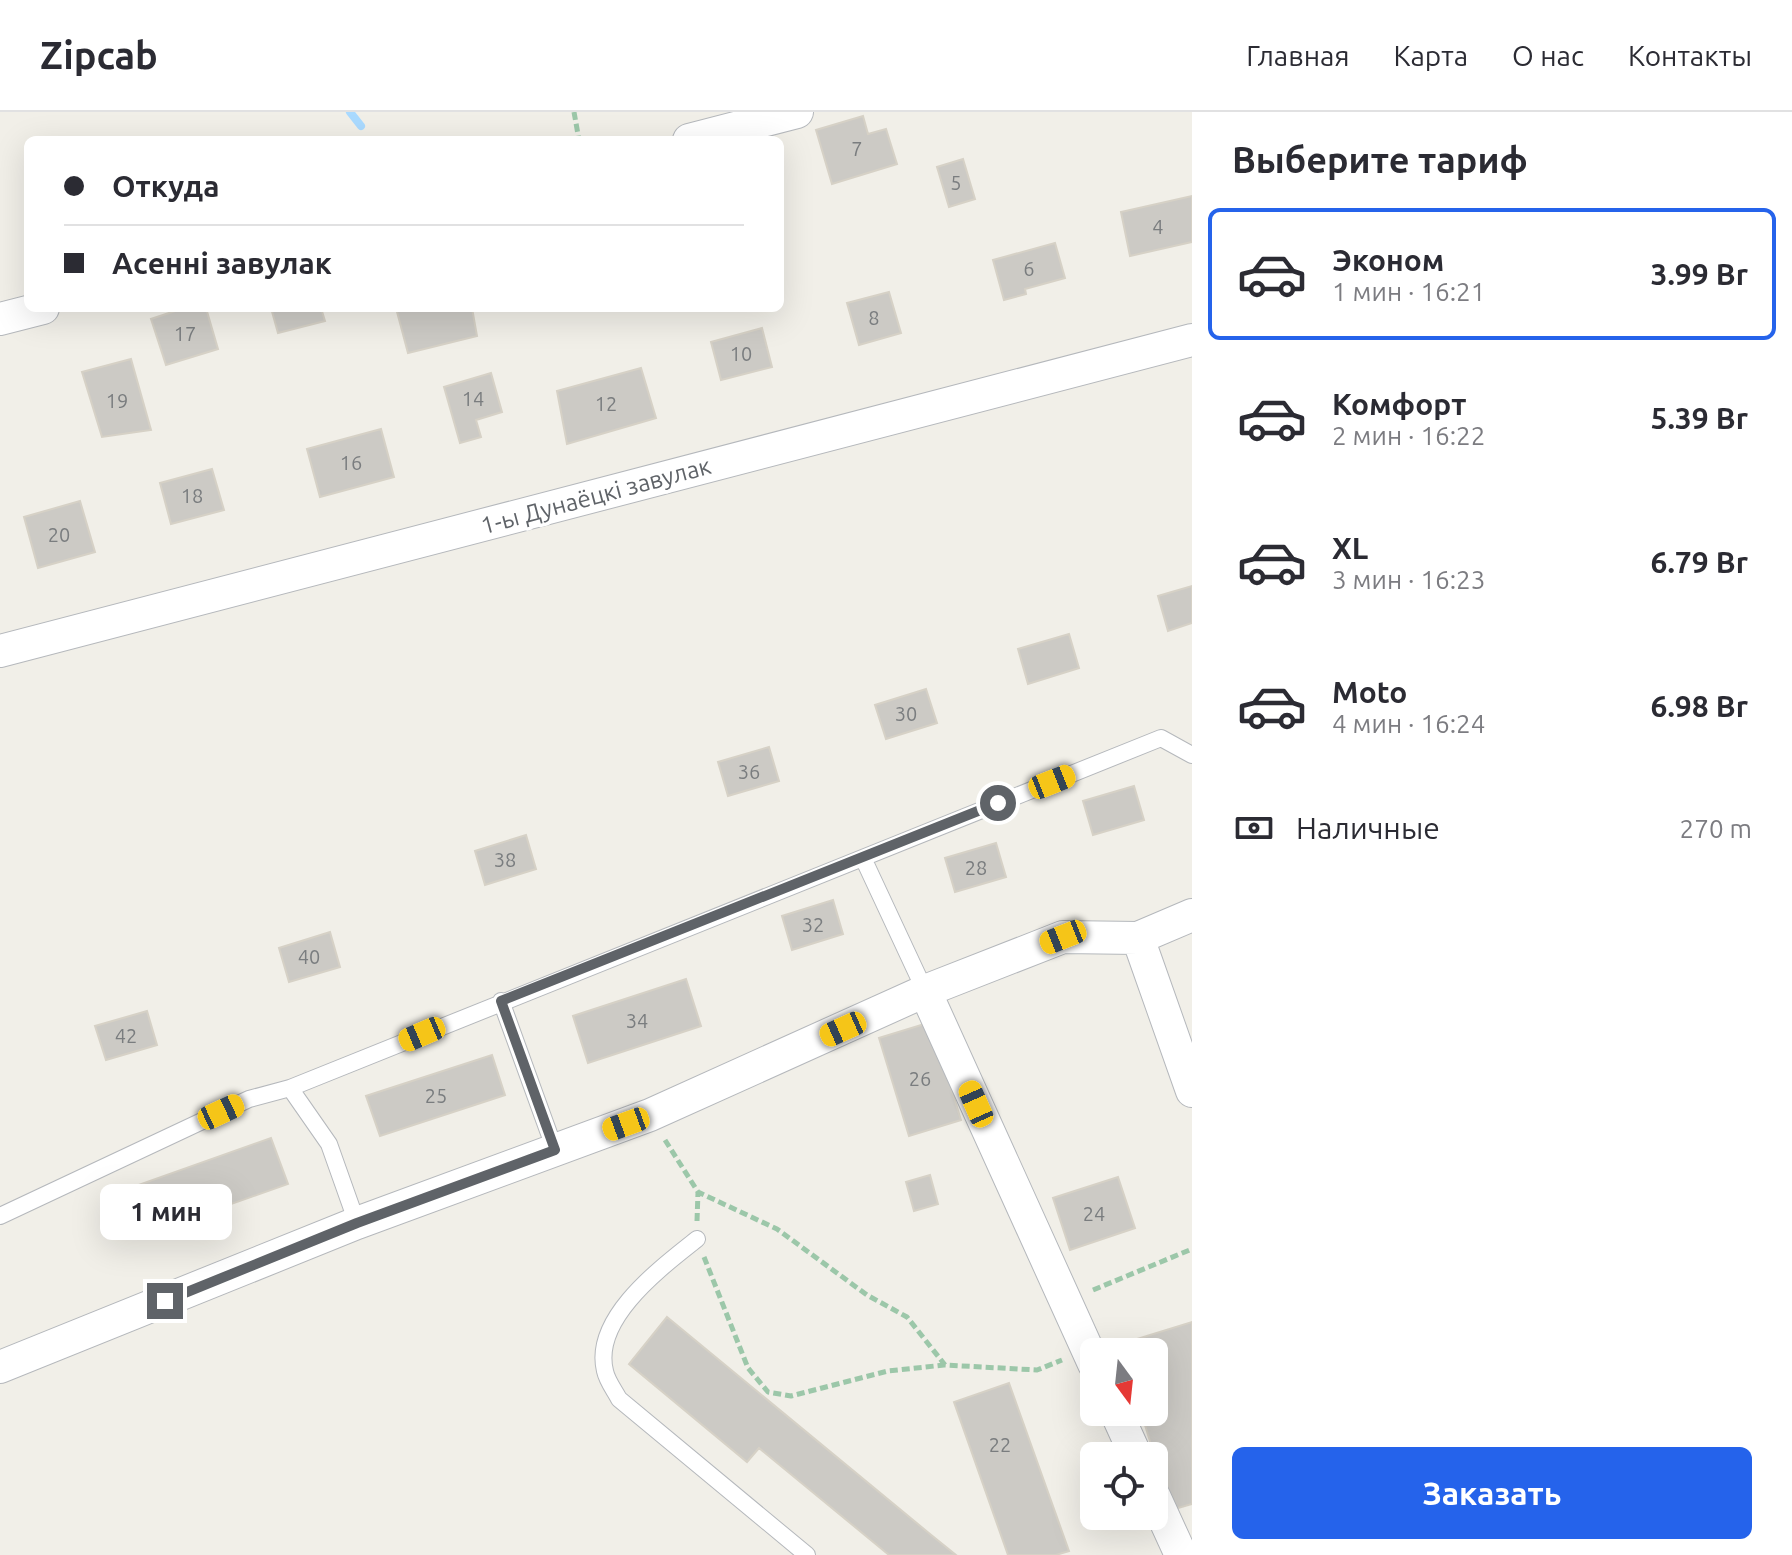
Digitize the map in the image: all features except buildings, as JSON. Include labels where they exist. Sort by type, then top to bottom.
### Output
[{"type":"street","points":[[704,136],[797,112]]},
{"type":"street","points":[[0,319],[27,312]]},
{"type":"street","name":"1-ы Дунаёцкі завулак","points":[[0,651],[1192,340]]},
{"type":"street","points":[[0,1367],[357,1223],[650,1115],[925,991],[1063,937],[1138,938],[1192,915]]},
{"type":"street","points":[[1138,938],[1192,1091]]},
{"type":"street","points":[[925,991],[1083,1338]]},
{"type":"street","points":[[1168,1527],[1181,1555]]},
{"type":"lane","points":[[0,1216],[249,1099],[290,1088],[1161,738],[1192,755]]},
{"type":"lane","points":[[863,858],[925,991]]},
{"type":"lane","points":[[501,1001],[555,1150]]},
{"type":"lane","points":[[290,1088],[329,1144],[357,1223]]},
{"type":"lane","points":[[697,1239],[633,1293],[607,1336],[604,1370],[619,1399],[807,1555]]},
{"type":"path","points":[[574,112],[578,136]]},
{"type":"path","points":[[650,1115],[698,1192],[777,1229],[867,1295],[907,1317],[945,1365]]},
{"type":"path","points":[[698,1192],[697,1239],[748,1368],[768,1392],[791,1396],[888,1371],[945,1365],[1037,1370],[1080,1360]]},
{"type":"path","points":[[1066,1301],[1192,1249]]},
{"type":"waterway","points":[[350,112],[361,126]]},
{"type":"route","points":[[165,1301],[357,1223],[555,1150],[501,1001],[998,803]]}]
